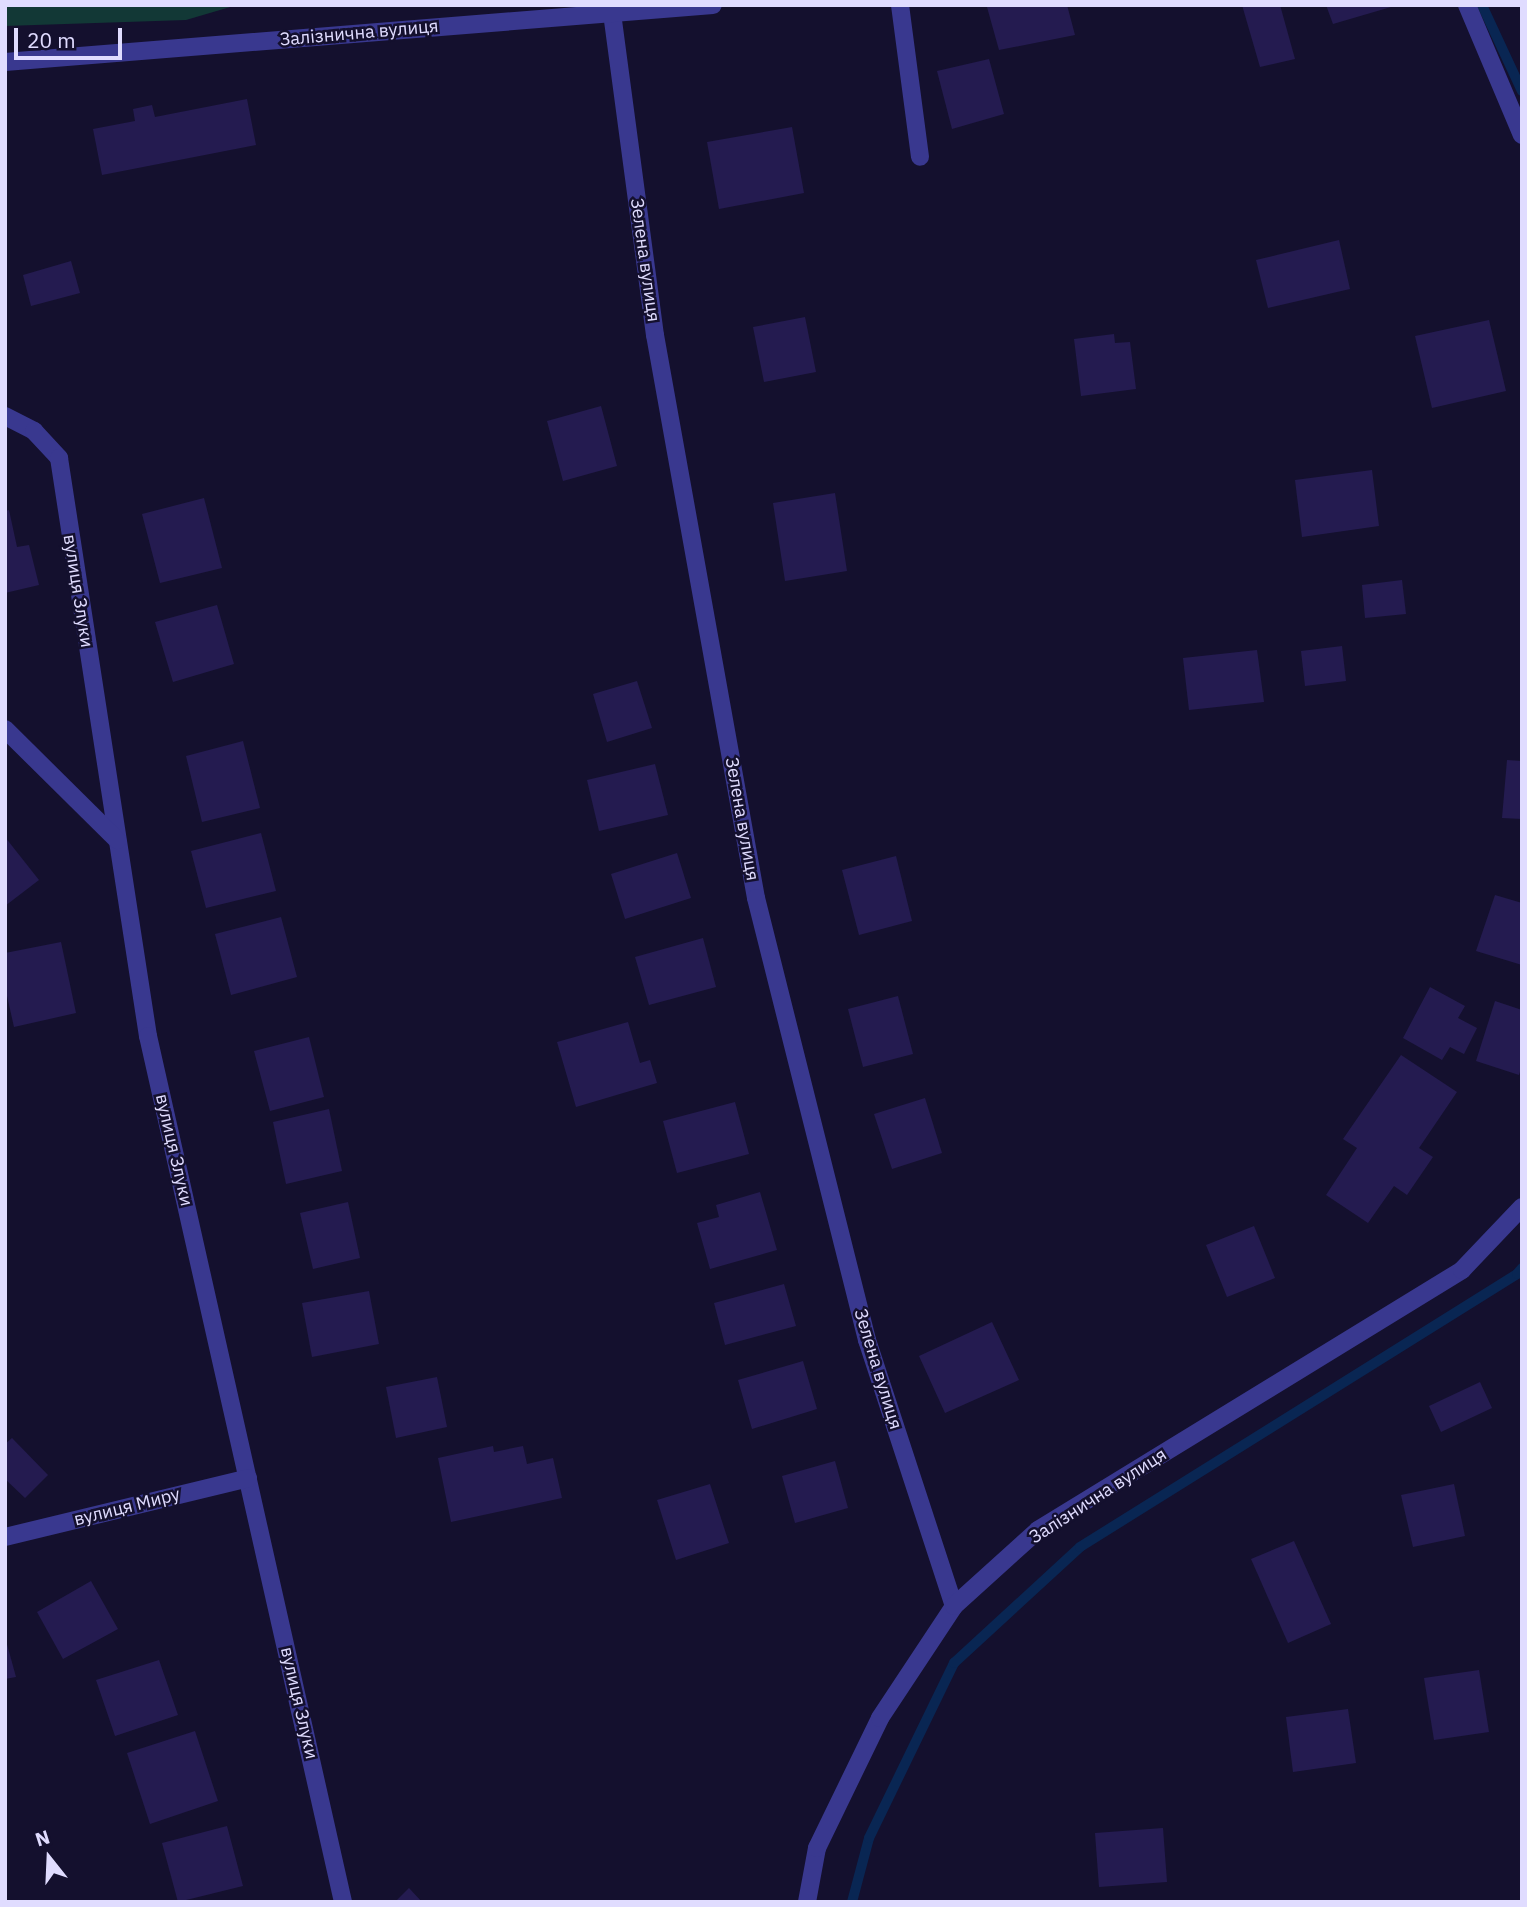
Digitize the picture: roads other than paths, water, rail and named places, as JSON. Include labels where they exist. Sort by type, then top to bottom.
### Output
[{"type":"street","name":"Залізнична вулиця","points":[[5,62],[713,5]]},
{"type":"street","points":[[900,5],[920,157]]},
{"type":"street","points":[[1467,5],[1522,135]]},
{"type":"street","name":"Зелена вулиця","points":[[612,13],[655,335],[756,898],[867,1340],[954,1606]]},
{"type":"street","name":"вулиця Злуки","points":[[5,416],[34,431],[59,458],[148,1035],[343,1902]]},
{"type":"street","points":[[5,729],[117,840]]},
{"type":"street","name":"Залізнична вулиця","points":[[807,1902],[817,1848],[880,1718],[954,1606],[1038,1530],[1462,1270],[1522,1207]]},
{"type":"street","name":"вулиця Миру","points":[[5,1536],[248,1478]]},
{"type":"waterway","points":[[1482,5],[1522,91]]},
{"type":"waterway","points":[[852,1902],[869,1838],[954,1663],[1080,1547],[1517,1274],[1522,1268]]}]
